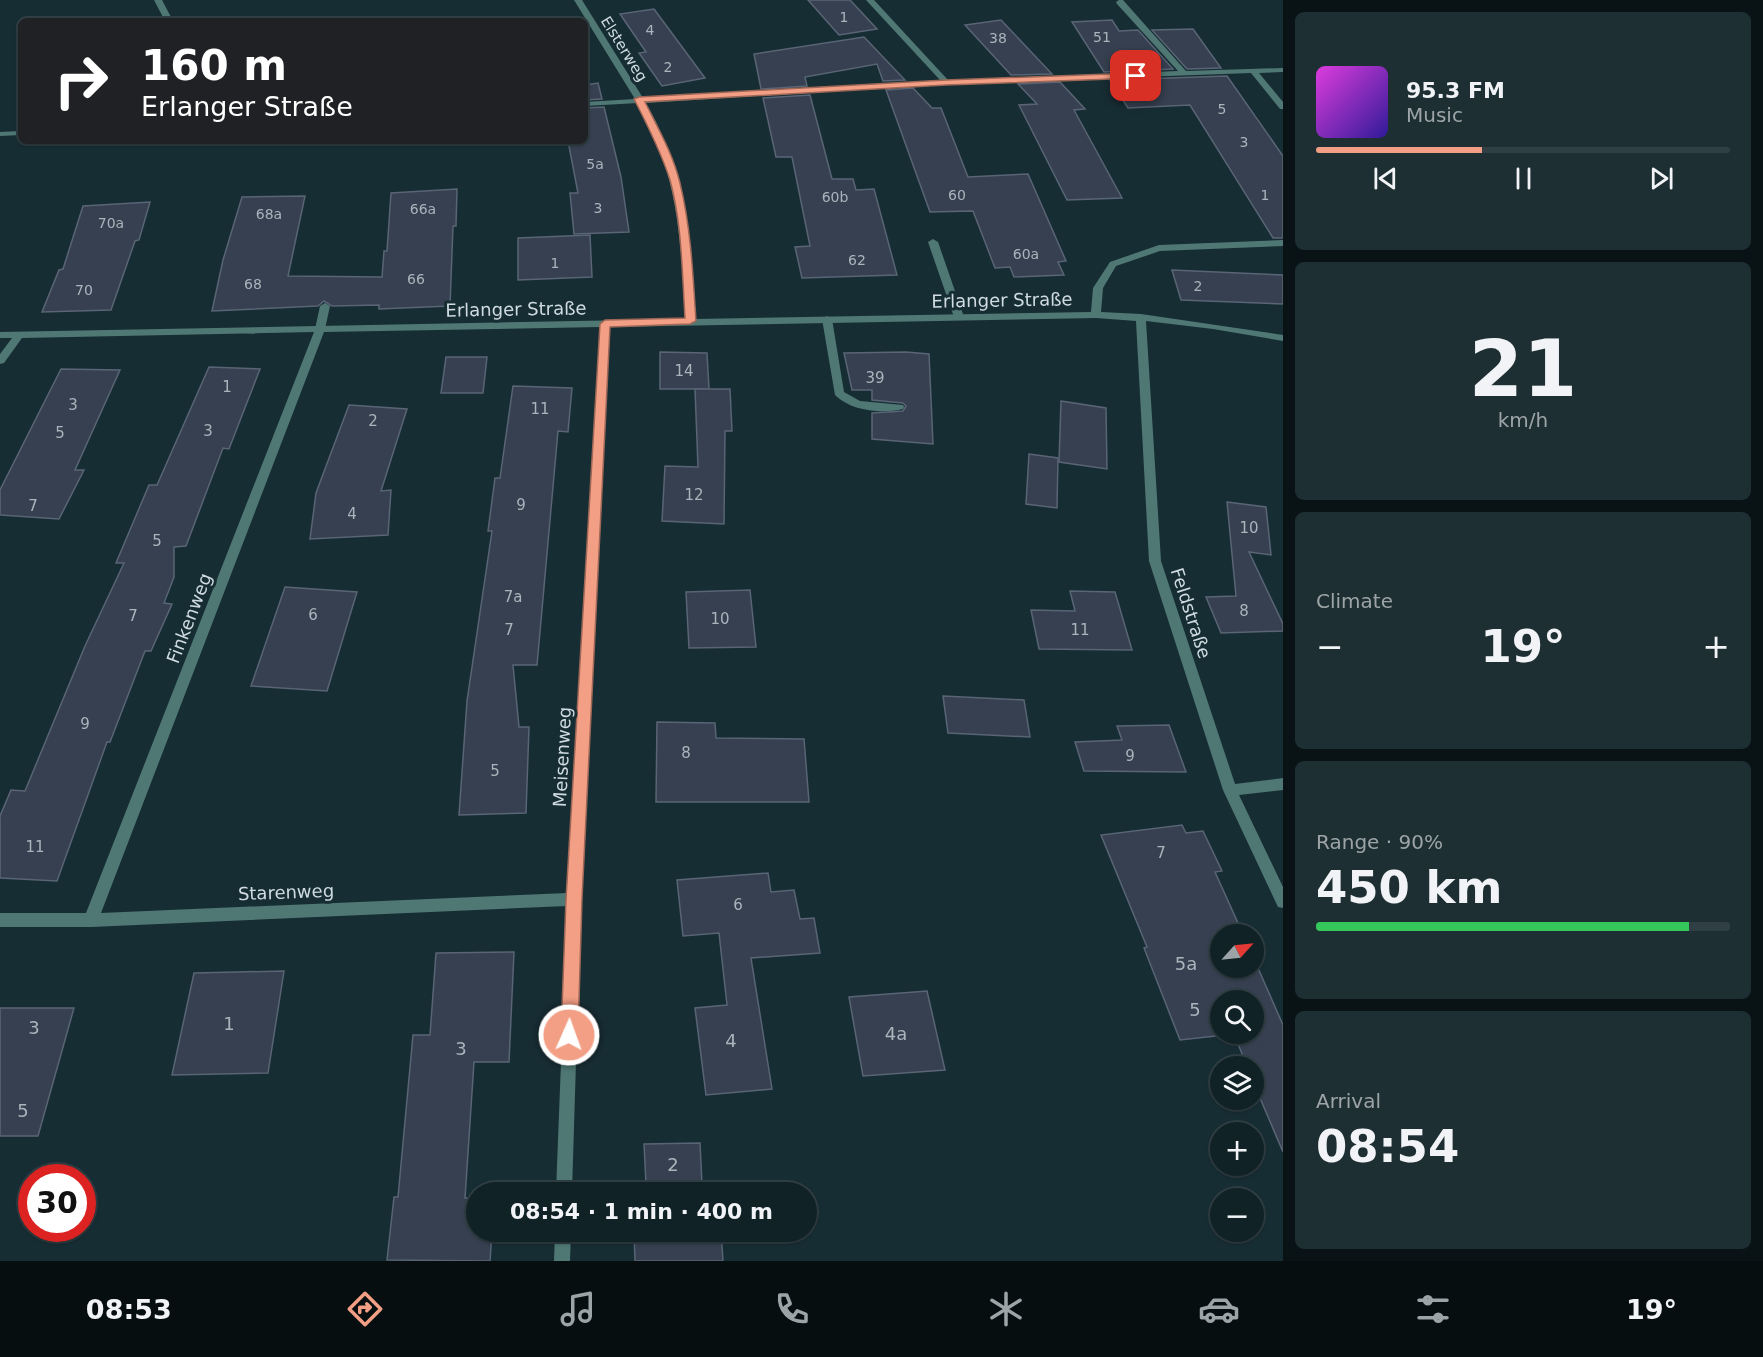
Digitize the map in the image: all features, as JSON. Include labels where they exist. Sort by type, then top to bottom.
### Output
[{"type":"street","points":[[158,0],[167,18]]},
{"type":"street","name":"Elsterweg","points":[[578,0],[639,99],[661,143],[675,181],[685,243],[690,321]]},
{"type":"street","points":[[870,0],[946,82]]},
{"type":"street","points":[[1118,1],[1184,74]]},
{"type":"street","points":[[588,104],[946,82],[1283,70]]},
{"type":"street","points":[[1253,71],[1283,107]]},
{"type":"street","points":[[0,134],[18,133]]},
{"type":"street","points":[[933,242],[959,317]]},
{"type":"street","points":[[1096,315],[1098,288],[1113,264],[1160,248],[1283,243]]},
{"type":"street","name":"Finkenweg","points":[[91,920],[320,329],[325,306]]},
{"type":"street","name":"Erlanger Straße","points":[[0,335],[1096,315],[1141,317],[1283,338]]},
{"type":"street","name":"Feldstraße","points":[[1141,317],[1155,561],[1230,790],[1283,902]]},
{"type":"street","points":[[826,319],[839,393],[845,401],[864,406],[899,407]]},
{"type":"street","name":"Meisenweg","points":[[564,1182],[574,899],[605,324]]},
{"type":"street","points":[[0,361],[19,335]]},
{"type":"street","points":[[1230,790],[1283,784]]},
{"type":"street","name":"Starenweg","points":[[0,920],[91,920],[574,899]]},
{"type":"street","points":[[562,1242],[562,1261]]},
{"type":"building","points":[[808,0],[850,0],[877,29],[839,35]]},
{"type":"building","points":[[654,9],[705,78],[662,86],[639,53],[646,52],[620,14]]},
{"type":"building","points":[[1001,20],[1052,74],[1011,75],[965,25]]},
{"type":"building","points":[[1112,20],[1119,31],[1138,30],[1173,69],[1104,72],[1072,22]]},
{"type":"building","points":[[1193,29],[1221,68],[1187,69],[1152,30]]},
{"type":"building","points":[[864,37],[905,80],[883,81],[877,64],[805,77],[807,86],[761,89],[754,54]]},
{"type":"building","points":[[1227,76],[1283,156],[1283,238],[1273,238],[1190,105],[1128,108],[1110,80]]},
{"type":"building","points":[[1060,82],[1085,109],[1074,110],[1122,198],[1067,200],[1019,105],[1037,104],[1018,84]]},
{"type":"building","points":[[598,83],[602,99],[588,100],[588,85]]},
{"type":"building","points":[[913,88],[932,108],[941,108],[968,177],[1028,174],[1066,261],[1058,262],[1064,275],[1014,277],[1010,267],[995,268],[973,211],[930,212],[886,90]]},
{"type":"building","points":[[810,95],[832,179],[853,179],[856,190],[874,189],[897,275],[802,278],[795,247],[810,246],[792,157],[776,157],[763,98]]},
{"type":"building","points":[[604,107],[621,177],[629,232],[574,234],[570,193],[578,193],[569,144],[588,144],[588,108]]},
{"type":"building","points":[[457,189],[450,306],[379,309],[379,305],[332,306],[324,301],[318,306],[212,311],[223,260],[242,197],[305,196],[288,276],[382,277],[384,251],[387,251],[391,193]]},
{"type":"building","points":[[150,202],[139,240],[135,241],[111,310],[42,312],[59,270],[63,269],[83,206]]},
{"type":"building","points":[[590,235],[592,277],[518,280],[518,238]]},
{"type":"building","points":[[1172,270],[1283,275],[1283,304],[1181,300]]},
{"type":"building","points":[[660,352],[707,353],[709,389],[660,389]]},
{"type":"building","points":[[844,353],[929,354],[933,444],[872,439],[872,413],[903,411],[906,406],[903,403],[872,400],[872,390],[852,390]]},
{"type":"building","points":[[446,357],[487,357],[483,393],[441,393]]},
{"type":"building","points":[[209,367],[260,369],[229,449],[223,448],[186,546],[174,547],[174,577],[164,603],[172,604],[151,651],[145,651],[110,742],[107,742],[57,881],[0,878],[0,816],[11,790],[25,791],[85,646],[124,563],[116,563],[149,485],[157,485]]},
{"type":"building","points":[[61,369],[120,370],[75,470],[84,470],[59,519],[0,515],[0,490]]},
{"type":"building","points":[[513,386],[572,388],[568,432],[558,431],[537,665],[513,665],[519,727],[529,727],[526,813],[459,815],[467,701],[492,531],[488,531],[495,478],[500,478]]},
{"type":"building","points":[[695,389],[730,389],[732,431],[725,431],[724,524],[662,521],[665,466],[698,467]]},
{"type":"building","points":[[1061,401],[1106,408],[1107,469],[1059,462]]},
{"type":"building","points":[[349,405],[407,409],[381,491],[391,490],[388,535],[310,539],[316,493]]},
{"type":"building","points":[[1029,454],[1058,458],[1057,508],[1026,504]]},
{"type":"building","points":[[1227,502],[1266,507],[1271,555],[1249,552],[1283,624],[1283,631],[1221,633],[1206,597],[1236,596]]},
{"type":"building","points":[[285,587],[357,592],[327,691],[251,686]]},
{"type":"building","points":[[750,590],[756,647],[689,648],[686,592]]},
{"type":"building","points":[[1070,591],[1115,592],[1132,650],[1039,649],[1031,610],[1075,611]]},
{"type":"building","points":[[943,696],[1024,700],[1030,737],[948,733]]},
{"type":"building","points":[[657,722],[715,723],[716,738],[804,739],[809,802],[656,802]]},
{"type":"building","points":[[1169,725],[1186,772],[1084,771],[1075,742],[1122,740],[1117,726]]},
{"type":"building","points":[[1182,825],[1186,833],[1203,831],[1222,871],[1215,872],[1238,924],[1210,924],[1210,978],[1262,978],[1283,1025],[1283,1152],[1264,1107],[1264,1056],[1243,1056],[1238,1044],[1264,1044],[1264,990],[1210,990],[1210,1037],[1180,1040],[1144,948],[1147,947],[1101,835]]},
{"type":"building","points":[[768,873],[771,892],[794,890],[800,919],[814,918],[820,953],[751,958],[772,1089],[706,1095],[695,1008],[727,1005],[719,933],[683,936],[677,880]]},
{"type":"building","points":[[514,952],[509,1062],[474,1062],[465,1198],[466,1242],[491,1242],[490,1261],[387,1260],[394,1197],[398,1197],[413,1035],[430,1035],[436,953]]},
{"type":"building","points":[[284,971],[268,1073],[172,1075],[194,973]]},
{"type":"building","points":[[927,991],[945,1070],[863,1076],[849,997]]},
{"type":"building","points":[[0,1008],[74,1008],[38,1136],[0,1136]]},
{"type":"building","points":[[700,1143],[702,1182],[646,1182],[644,1144]]},
{"type":"building","points":[[634,1242],[722,1242],[723,1261],[635,1261]]},
{"type":"route","points":[[569,1035],[574,899],[605,324],[690,321],[685,243],[675,181],[661,143],[639,99],[946,82],[1136,76]]}]
